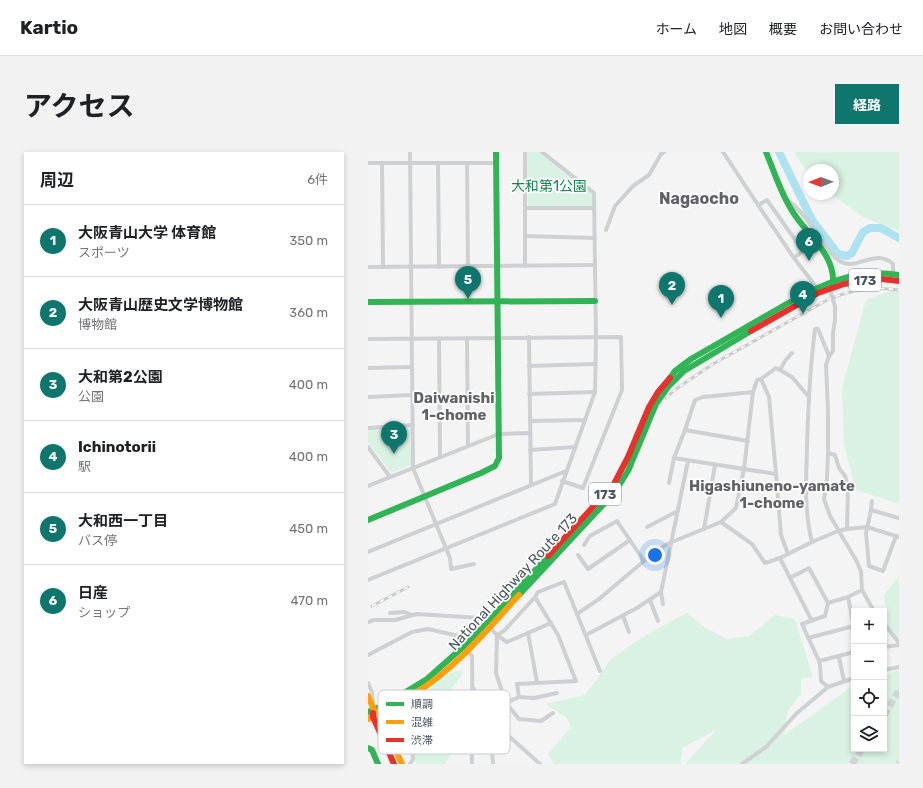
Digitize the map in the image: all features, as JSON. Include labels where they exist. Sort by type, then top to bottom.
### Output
[{"type":"main road","points":[[368,520],[481,473],[495,466],[499,458],[496,152]]},
{"type":"main road","points":[[766,152],[793,212],[830,263],[833,284]]},
{"type":"main road","name":"National Highway Route 173","points":[[409,690],[427,679],[465,649],[615,492],[628,471],[656,404],[668,387],[684,371],[845,276],[871,272],[896,274]]},
{"type":"main road","name":"National Highway Route 173","points":[[465,649],[469,640],[488,626],[614,484],[628,457],[649,407],[658,392],[675,372],[691,359],[718,343],[817,288],[873,278],[899,281]]},
{"type":"main road","points":[[368,302],[595,301]]},
{"type":"main road","points":[[368,696],[372,714],[378,728]]},
{"type":"main road","points":[[368,748],[372,750],[378,764]]},
{"type":"main road","points":[[390,754],[394,764]]},
{"type":"main road","points":[[397,754],[402,764]]},
{"type":"street","points":[[410,152],[413,468],[450,558],[451,569],[474,564]]},
{"type":"street","points":[[524,152],[525,266]]},
{"type":"street","points":[[368,580],[555,504],[595,392],[596,337],[594,193],[542,152]]},
{"type":"street","points":[[606,230],[615,206],[633,186],[649,176],[661,154],[664,152]]},
{"type":"street","points":[[723,152],[794,258],[817,288]]},
{"type":"street","points":[[368,163],[496,163]]},
{"type":"street","points":[[382,163],[383,267]]},
{"type":"street","points":[[438,163],[439,267]]},
{"type":"street","points":[[468,163],[468,266]]},
{"type":"street","points":[[786,198],[808,220],[826,247],[840,262],[847,264],[855,263],[876,257],[893,264],[896,274]]},
{"type":"street","points":[[758,205],[767,200],[803,252]]},
{"type":"street","points":[[525,208],[594,208]]},
{"type":"street","points":[[525,236],[594,238]]},
{"type":"street","points":[[794,258],[816,243]]},
{"type":"street","points":[[368,267],[595,265]]},
{"type":"street","points":[[833,284],[831,294],[835,306],[833,351],[829,356],[826,365],[828,453],[824,499],[830,516],[861,571],[862,590],[872,608]]},
{"type":"street","points":[[812,542],[806,509],[808,396],[815,329],[818,329],[829,356]]},
{"type":"street","points":[[528,337],[531,486]]},
{"type":"street","points":[[368,339],[621,337],[622,390],[583,488],[562,481]]},
{"type":"street","points":[[439,338],[440,457]]},
{"type":"street","points":[[467,338],[468,446]]},
{"type":"street","points":[[780,370],[785,360],[792,353]]},
{"type":"street","points":[[529,366],[595,364]]},
{"type":"street","points":[[368,368],[412,366]]},
{"type":"street","points":[[577,614],[599,599],[644,561],[667,544],[721,522],[736,508],[744,469],[753,392],[757,380],[761,379],[776,368],[792,377],[808,396]]},
{"type":"street","points":[[761,379],[769,397],[781,535],[788,554]]},
{"type":"street","points":[[529,394],[595,392]]},
{"type":"street","points":[[669,483],[674,458],[695,400],[703,397],[753,392]]},
{"type":"street","points":[[368,397],[412,395]]},
{"type":"street","points":[[530,421],[585,420]]},
{"type":"street","points":[[368,428],[413,426]]},
{"type":"street","points":[[685,430],[748,441]]},
{"type":"street","points":[[368,486],[499,434],[530,433]]},
{"type":"street","points":[[530,450],[575,447]]},
{"type":"street","points":[[368,448],[390,477]]},
{"type":"street","points":[[828,453],[835,455],[839,468],[845,476],[848,487],[847,529]]},
{"type":"street","points":[[674,458],[776,474]]},
{"type":"street","points":[[663,604],[661,592],[688,461]]},
{"type":"street","points":[[704,529],[716,465]]},
{"type":"street","points":[[368,552],[566,471]]},
{"type":"street","points":[[721,522],[752,544],[765,563],[780,558],[838,531],[867,527],[897,537],[883,571],[869,566],[866,532],[867,527],[871,510],[872,501]]},
{"type":"street","points":[[871,510],[899,518]]},
{"type":"street","points":[[647,527],[678,511]]},
{"type":"street","points":[[584,545],[590,536],[618,521],[644,561]]},
{"type":"street","points":[[578,555],[588,569],[630,540]]},
{"type":"street","points":[[780,558],[812,621]]},
{"type":"street","points":[[790,578],[809,568],[828,603],[825,616],[802,624],[819,661],[821,682],[828,687]]},
{"type":"street","points":[[497,635],[504,631],[538,592],[564,582],[600,671]]},
{"type":"street","points":[[828,603],[848,597],[862,590]]},
{"type":"street","points":[[586,635],[637,608],[661,592]]},
{"type":"street","points":[[519,697],[517,684],[576,681],[558,635],[535,597]]},
{"type":"street","points":[[848,597],[851,612]]},
{"type":"street","points":[[650,600],[658,621]]},
{"type":"street","points":[[390,613],[404,612],[412,615],[482,618],[497,635],[507,642],[551,623]]},
{"type":"street","points":[[368,622],[374,620],[395,620],[412,615]]},
{"type":"street","points":[[623,616],[629,632]]},
{"type":"street","points":[[887,627],[899,644],[887,646]]},
{"type":"street","points":[[808,638],[851,628]]},
{"type":"street","points":[[368,655],[412,632],[428,629],[463,637],[469,640]]},
{"type":"street","points":[[528,634],[537,682]]},
{"type":"street","points":[[497,635],[496,674],[502,690]]},
{"type":"street","points":[[465,649],[472,656],[473,690]]},
{"type":"street","points":[[819,661],[851,653]]},
{"type":"street","points":[[839,657],[844,681]]},
{"type":"street","points":[[887,669],[899,667]]},
{"type":"street","points":[[742,764],[766,747],[797,713],[828,687],[851,679]]},
{"type":"street","points":[[368,683],[372,692],[372,714]]},
{"type":"street","points":[[510,700],[519,697],[534,698],[557,693]]},
{"type":"street","points":[[368,703],[372,714]]},
{"type":"street","points":[[510,707],[519,719],[540,721],[553,713]]},
{"type":"street","points":[[510,737],[540,764]]},
{"type":"street","points":[[410,764],[413,759],[413,754]]},
{"type":"street","points":[[492,754],[493,764]]},
{"type":"green space","name":"大和第1公園","points":[[527,152],[539,152],[593,194],[593,207],[528,207]]},
{"type":"green space","points":[[794,152],[899,152],[899,231],[865,218],[839,200],[839,164],[803,164],[803,166]]},
{"type":"green space","points":[[893,290],[899,291],[899,504],[856,490],[844,445],[842,388],[866,300]]},
{"type":"green space","points":[[368,428],[408,428],[410,430],[411,465],[392,473],[368,442]]},
{"type":"green space","points":[[899,576],[899,640],[888,625],[887,608],[886,608],[884,595]]},
{"type":"green space","points":[[687,613],[704,627],[727,639],[749,636],[775,615],[795,619],[813,677],[801,679],[801,693],[788,711],[784,735],[851,687],[851,752],[887,752],[887,674],[899,670],[899,764],[685,764],[716,730],[682,748],[681,764],[554,764],[548,754],[571,727],[566,717],[545,704],[585,695],[612,658],[649,633]]},
{"type":"green space","points":[[461,670],[463,673],[452,690],[430,690],[450,673]]},
{"type":"green space","points":[[414,754],[451,754],[445,764],[416,764]]},
{"type":"waterway","points":[[779,152],[812,220],[838,254],[847,256],[852,253],[863,232],[870,228],[881,228],[899,238]]},
{"type":"tunnel","points":[[887,710],[899,691]]},
{"type":"tunnel","points":[[852,764],[860,752]]},
{"type":"railway","points":[[666,398],[676,389],[713,364],[829,299],[846,293],[863,290],[881,288],[899,290]]},
{"type":"railway","points":[[372,606],[408,587]]},
{"type":"traffic: fast","points":[[368,520],[481,473],[495,466],[499,458],[496,152]]},
{"type":"traffic: fast","points":[[766,152],[780,188],[791,209],[825,253],[833,274],[833,285]]},
{"type":"traffic: fast","points":[[801,296],[837,280],[848,277],[873,273],[899,275]]},
{"type":"traffic: fast","points":[[368,302],[595,301]]},
{"type":"traffic: fast","points":[[670,378],[675,371],[691,359],[790,302]]},
{"type":"traffic: fast","points":[[519,595],[615,492],[628,471],[656,404],[668,387],[684,371],[751,331]]},
{"type":"traffic: fast","points":[[409,690],[427,679],[463,647],[548,556]]},
{"type":"traffic: fast","points":[[368,712],[378,708]]},
{"type":"traffic: fast","points":[[368,748],[372,750],[378,764]]},
{"type":"traffic: slow","points":[[420,690],[457,661],[519,595]]},
{"type":"traffic: slow","points":[[368,696],[374,710],[378,713]]},
{"type":"traffic: slow","points":[[368,719],[378,714]]},
{"type":"traffic: slow","points":[[397,754],[402,764]]},
{"type":"traffic: jam","points":[[751,331],[818,293],[844,284],[873,278],[899,281]]},
{"type":"traffic: jam","points":[[548,556],[614,484],[628,457],[649,407],[658,392],[670,378]]},
{"type":"traffic: jam","points":[[373,713],[373,717],[378,728]]},
{"type":"traffic: jam","points":[[390,754],[394,764]]},
{"type":"place","name":"日産","points":[[809,261]]},
{"type":"place","name":"大和西一丁目","points":[[468,299]]},
{"type":"place","name":"大阪青山歴史文学博物館","points":[[672,305]]},
{"type":"place","name":"Ichinotorii","points":[[803,314]]},
{"type":"place","name":"大阪青山大学 体育館","points":[[721,318]]},
{"type":"place","name":"大和第2公園","points":[[394,454]]},
{"type":"district","name":"Nagaocho","points":[[699,198]]},
{"type":"district","name":"Daiwanishi 1-chome","points":[[454,406]]},
{"type":"district","name":"Higashiuneno-yamate 1-chome","points":[[772,494]]}]
